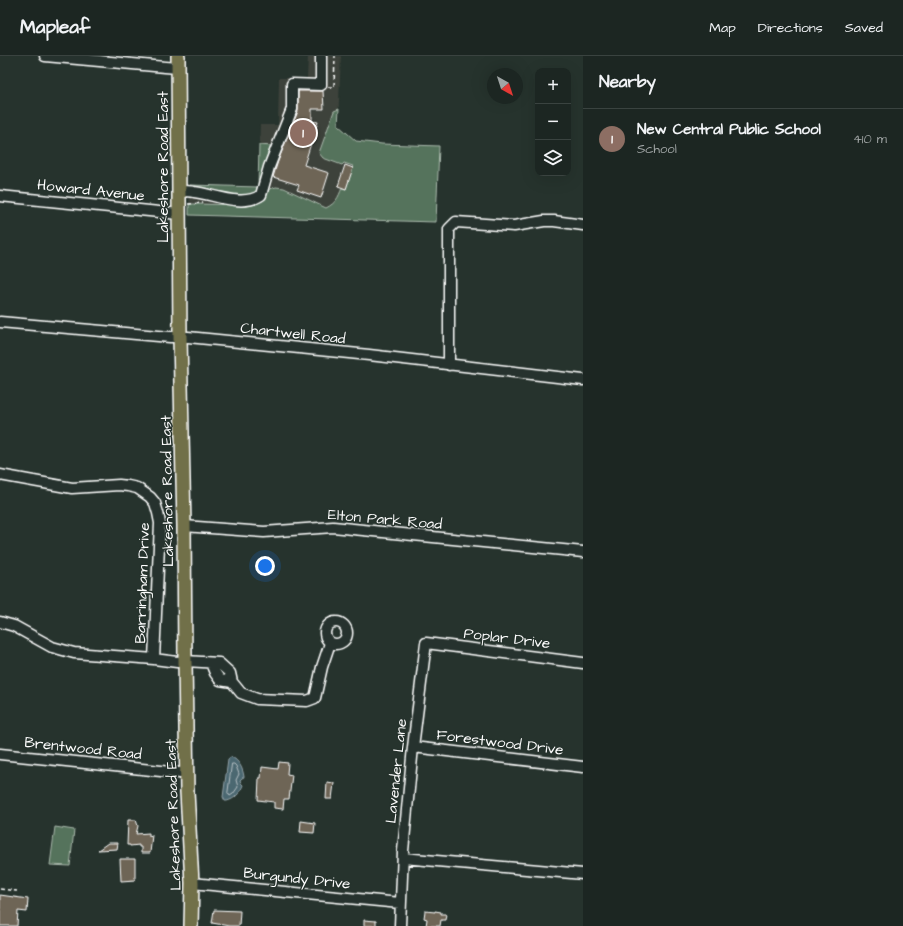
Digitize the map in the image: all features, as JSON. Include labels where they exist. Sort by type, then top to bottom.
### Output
[{"type":"main road","name":"Lakeshore Road East","points":[[178,62],[180,337],[187,772],[192,883],[191,926]]},
{"type":"street","points":[[45,56],[165,67],[178,62]]},
{"type":"street","points":[[178,191],[244,200],[252,199],[261,195],[269,167],[292,109],[292,84],[321,85],[321,56]]},
{"type":"street","name":"Howard Avenue","points":[[0,196],[179,214]]},
{"type":"street","points":[[449,364],[449,229],[456,222],[514,226],[544,221],[554,221],[583,225]]},
{"type":"street","name":"Chartwell Road","points":[[0,322],[369,355],[583,380]]},
{"type":"street","name":"Barringham Drive","points":[[0,475],[72,488],[119,485],[128,486],[137,488],[150,497],[155,503],[160,523],[154,659]]},
{"type":"street","name":"Elton Park Road","points":[[184,526],[264,532],[333,527],[583,552]]},
{"type":"street","points":[[0,622],[14,626],[52,647],[74,653],[177,662],[219,663],[230,673],[232,682],[241,693],[257,699],[307,701],[315,698],[322,667],[330,643]]},
{"type":"street","name":"Poplar Drive","points":[[426,643],[583,663]]},
{"type":"street","name":"Lavender Lane","points":[[400,926],[403,858],[413,747],[426,643]]},
{"type":"street","name":"Forestwood Drive","points":[[413,747],[583,767]]},
{"type":"street","name":"Brentwood Road","points":[[0,754],[180,773],[187,772]]},
{"type":"street","points":[[403,858],[583,874]]},
{"type":"street","name":"Burgundy Drive","points":[[192,883],[400,903]]},
{"type":"path","points":[[0,889],[17,891]]},
{"type":"shaded area","points":[[308,56],[341,56],[338,124],[356,141],[382,144],[439,146],[436,222],[189,215],[190,185],[258,187],[260,125],[278,125],[279,78],[307,78]]},
{"type":"green space","points":[[339,109],[338,125],[356,141],[382,144],[439,146],[436,222],[189,215],[189,204],[252,205],[262,202],[270,189],[276,187],[284,188],[326,208],[332,204],[338,197],[342,188],[346,189],[353,166],[344,163],[342,165],[323,158],[319,153],[334,111]]},
{"type":"green space","points":[[259,145],[272,146],[261,186],[253,196],[225,195],[190,185],[258,187]]},
{"type":"green space","points":[[55,827],[74,830],[70,866],[50,865]]},
{"type":"water","points":[[231,757],[236,760],[242,768],[244,777],[240,780],[243,785],[235,797],[225,801],[223,797],[228,760]]},
{"type":"building","points":[[298,91],[323,91],[324,109],[312,109],[312,121],[318,122],[304,165],[329,173],[321,198],[297,190],[299,185],[273,177],[298,111]]},
{"type":"building","points":[[345,165],[353,168],[346,189],[338,186]]},
{"type":"building","points":[[279,762],[288,763],[287,774],[292,775],[289,799],[284,799],[283,809],[274,808],[274,802],[258,800],[259,778],[261,778],[262,767],[278,769]]},
{"type":"building","points":[[327,782],[334,783],[332,799],[326,799]]},
{"type":"building","points":[[128,820],[136,820],[138,826],[136,834],[149,833],[149,836],[152,835],[150,853],[141,853],[141,847],[139,847],[139,845],[127,845]]},
{"type":"building","points":[[301,821],[315,823],[314,833],[300,832]]},
{"type":"building","points":[[108,843],[118,843],[117,849],[98,850]]},
{"type":"building","points":[[120,859],[135,859],[135,880],[121,881]]},
{"type":"building","points":[[0,895],[28,899],[27,912],[18,911],[17,926],[0,926]]},
{"type":"building","points":[[214,910],[240,911],[239,926],[212,923]]},
{"type":"building","points":[[425,911],[435,911],[441,912],[441,914],[446,914],[445,920],[441,920],[440,926],[426,926],[427,919],[424,918]]},
{"type":"building","points":[[364,920],[376,921],[376,926],[364,926]]},
{"type":"place","name":"New Central Public School","points":[[303,133]]}]
